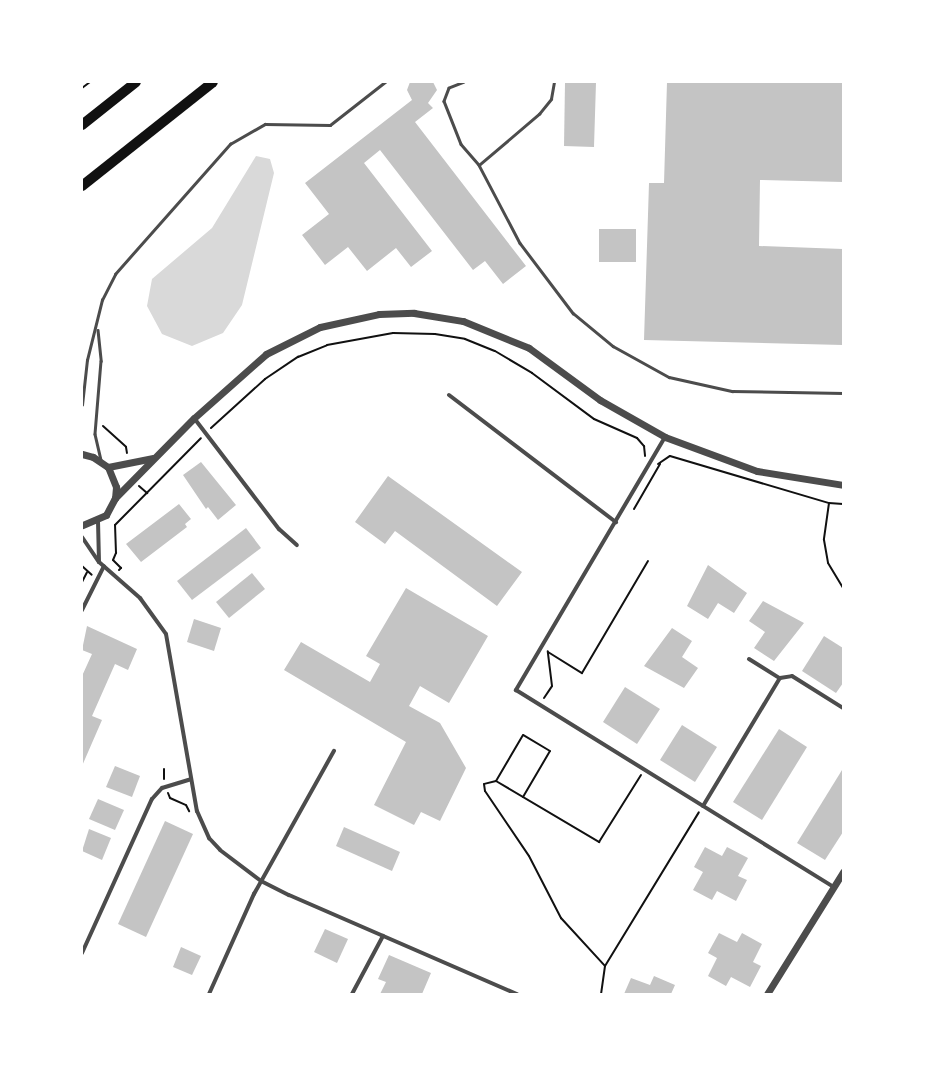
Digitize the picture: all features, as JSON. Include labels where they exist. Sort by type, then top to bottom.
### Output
[{"type":"highway","points":[[82,124],[136,82]]},
{"type":"highway","points":[[82,186],[213,82]]},
{"type":"street","points":[[82,525],[98,521],[116,498],[153,458],[194,418],[266,354],[320,327],[379,314],[414,313],[463,321],[529,348],[600,400],[665,437],[757,471],[843,485]]},
{"type":"street","points":[[449,395],[616,522]]},
{"type":"street","points":[[194,418],[208,432],[279,529],[297,544]]},
{"type":"street","points":[[665,437],[652,462],[516,690],[834,887]]},
{"type":"street","points":[[82,454],[101,461],[108,467],[116,487],[116,498]]},
{"type":"street","points":[[108,467],[153,458]]},
{"type":"street","points":[[98,521],[99,562]]},
{"type":"street","points":[[82,537],[99,562],[140,598],[166,634],[198,811],[209,838],[261,881],[517,994]]},
{"type":"street","points":[[82,610],[104,566]]},
{"type":"street","points":[[749,659],[780,678],[792,676],[843,708]]},
{"type":"street","points":[[703,806],[780,678]]},
{"type":"street","points":[[209,994],[261,881],[334,751]]},
{"type":"street","points":[[82,953],[152,799],[166,786],[192,779]]},
{"type":"street","points":[[768,994],[843,872]]},
{"type":"street","points":[[352,994],[383,936]]},
{"type":"lane","points":[[82,405],[86,360],[98,328],[102,300],[115,274],[240,135],[277,122],[312,127],[330,125],[384,82]]},
{"type":"lane","points":[[464,82],[449,88],[444,101],[461,144],[479,165],[520,243],[573,313],[613,346],[669,377],[732,391],[843,393]]},
{"type":"lane","points":[[479,165],[539,114],[550,99],[554,82]]},
{"type":"lane","points":[[98,328],[101,361],[95,434],[101,461]]},
{"type":"path","points":[[82,88],[90,82]]},
{"type":"path","points":[[114,575],[122,568],[113,560],[116,553],[115,525],[208,432],[266,378],[298,357],[354,338],[393,333],[435,334],[466,339],[526,369],[594,419],[637,438],[644,446],[645,457],[652,462],[660,464]]},
{"type":"path","points":[[632,511],[660,464],[670,456],[829,503],[843,504]]},
{"type":"path","points":[[829,503],[824,540],[828,563],[843,588]]},
{"type":"path","points":[[548,652],[582,673],[648,561]]},
{"type":"path","points":[[82,566],[87,572],[97,578]]},
{"type":"path","points":[[82,582],[87,572]]},
{"type":"path","points":[[540,704],[552,686],[548,652],[552,645]]},
{"type":"path","points":[[523,797],[550,751],[523,735],[496,780],[484,784],[485,790],[529,856],[561,918],[605,966]]},
{"type":"path","points":[[164,769],[166,786],[170,798],[186,805],[190,812],[198,811]]},
{"type":"path","points":[[496,780],[599,842],[645,769]]},
{"type":"path","points":[[602,994],[605,966],[703,806]]},
{"type":"shaded area","points":[[256,156],[270,159],[274,173],[242,305],[223,333],[192,346],[162,334],[147,306],[152,279],[212,228]]},
{"type":"building","points":[[410,82],[433,82],[437,90],[428,103],[433,108],[415,122],[526,266],[503,284],[485,261],[473,270],[380,150],[364,163],[432,251],[411,267],[396,248],[367,271],[348,247],[325,265],[302,235],[329,214],[305,183],[412,100],[407,90]]},
{"type":"building","points":[[565,82],[596,82],[594,147],[564,146]]},
{"type":"building","points":[[667,82],[843,82],[843,182],[760,180],[759,246],[843,249],[843,345],[644,340],[649,183],[664,183]]},
{"type":"building","points":[[599,229],[636,229],[636,262],[599,262]]},
{"type":"building","points":[[201,462],[236,505],[218,520],[208,507],[206,509],[183,475]]},
{"type":"building","points":[[388,476],[522,572],[497,606],[395,531],[385,544],[355,522]]},
{"type":"building","points":[[179,504],[191,519],[185,524],[187,527],[141,562],[126,544]]},
{"type":"building","points":[[246,528],[261,548],[192,600],[177,581]]},
{"type":"building","points":[[708,565],[747,593],[734,613],[718,603],[708,619],[687,606]]},
{"type":"building","points":[[252,573],[265,589],[229,618],[216,602]]},
{"type":"building","points":[[406,588],[488,636],[449,703],[420,686],[409,706],[440,723],[466,768],[440,821],[421,812],[414,825],[374,805],[406,742],[284,670],[301,642],[370,682],[380,664],[366,656]]},
{"type":"building","points":[[763,601],[804,623],[774,661],[754,648],[765,632],[749,621]]},
{"type":"building","points":[[194,619],[221,628],[214,651],[187,642]]},
{"type":"building","points":[[87,626],[137,649],[128,670],[115,664],[92,716],[102,720],[82,766],[82,676],[92,654],[82,650]]},
{"type":"building","points":[[672,628],[692,641],[682,657],[698,668],[684,688],[644,666]]},
{"type":"building","points":[[824,636],[843,648],[843,683],[836,693],[802,671]]},
{"type":"building","points":[[625,687],[660,709],[637,744],[603,722]]},
{"type":"building","points":[[682,725],[717,747],[695,782],[660,760]]},
{"type":"building","points":[[779,729],[807,747],[762,820],[733,802]]},
{"type":"building","points":[[115,766],[140,776],[132,797],[106,787]]},
{"type":"building","points":[[842,770],[843,832],[825,860],[797,843]]},
{"type":"building","points":[[98,799],[124,810],[115,830],[89,819]]},
{"type":"building","points":[[165,821],[193,834],[146,937],[118,924]]},
{"type":"building","points":[[344,827],[400,852],[392,871],[336,846]]},
{"type":"building","points":[[89,829],[111,838],[102,860],[82,851]]},
{"type":"building","points":[[705,847],[722,856],[727,847],[748,858],[738,876],[747,880],[736,901],[717,891],[712,900],[693,890],[703,872],[694,867]]},
{"type":"building","points":[[325,929],[348,939],[337,963],[314,952]]},
{"type":"building","points":[[719,933],[737,942],[742,933],[762,944],[753,962],[761,966],[750,987],[731,977],[726,986],[708,976],[717,958],[708,953]]},
{"type":"building","points":[[181,947],[201,956],[192,975],[173,967]]},
{"type":"building","points":[[389,955],[431,973],[422,994],[380,994],[386,982],[378,979]]},
{"type":"building","points":[[654,976],[675,985],[671,994],[624,994],[631,978],[650,985]]}]
